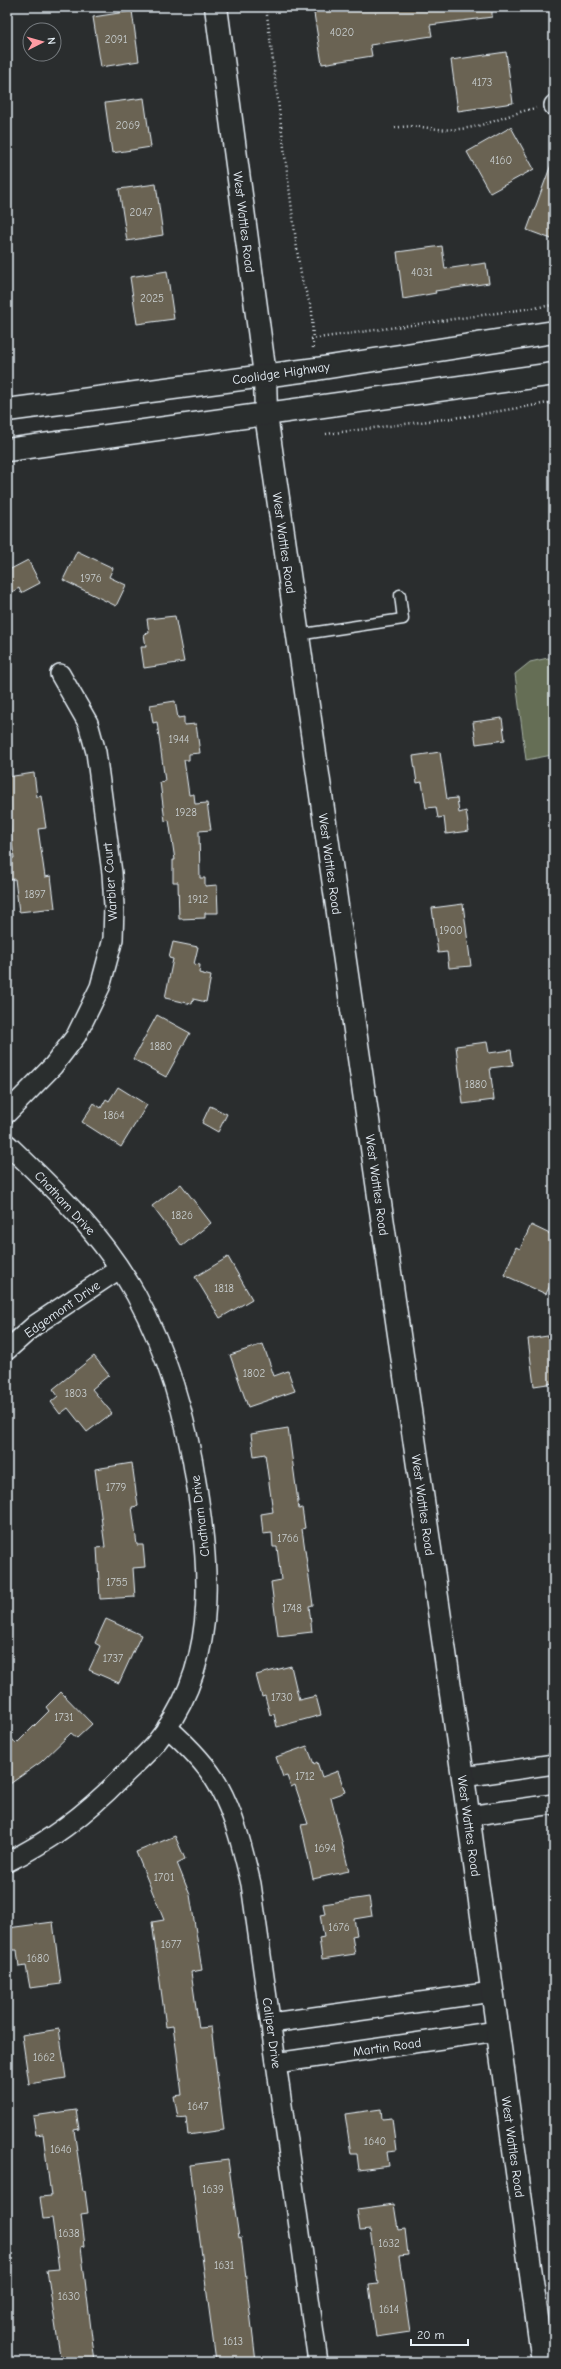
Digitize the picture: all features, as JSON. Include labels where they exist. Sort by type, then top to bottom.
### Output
[{"type":"street","name":"West Wattles Road","points":[[216,7],[264,375],[266,415],[468,1816],[543,2362]]},
{"type":"street","name":"Coolidge Highway","points":[[7,410],[264,375],[554,332]]},
{"type":"street","points":[[7,450],[554,374]]},
{"type":"street","name":"Warbler Court","points":[[7,1113],[54,1066],[76,1036],[100,987],[113,939],[114,906],[112,873],[96,752],[88,723],[60,674]]},
{"type":"street","name":"Chatham Drive","points":[[7,1144],[76,1210],[119,1269],[135,1294],[157,1337],[174,1380],[186,1423],[201,1510],[207,1574],[207,1603],[203,1639],[190,1685],[167,1727],[154,1744],[108,1792],[71,1824],[7,1862]]},
{"type":"street","name":"Edgemont Drive","points":[[7,1350],[35,1325],[119,1269]]},
{"type":"street","name":"Caliper Drive","points":[[167,1727],[185,1744],[217,1784],[235,1821],[251,1884],[318,2362]]},
{"type":"street","points":[[462,1777],[554,1764]]},
{"type":"street","points":[[468,1816],[554,1804]]},
{"type":"street","points":[[271,2024],[492,1992]]},
{"type":"street","name":"Martin Road","points":[[276,2063],[497,2032]]},
{"type":"lane","points":[[297,635],[403,620],[400,595]]},
{"type":"path","points":[[266,7],[298,257],[302,280],[312,310],[311,339],[313,355]]},
{"type":"path","points":[[396,128],[405,126],[444,131],[461,129],[550,106]]},
{"type":"path","points":[[311,339],[554,305]]},
{"type":"path","points":[[326,434],[554,402]]},
{"type":"green space","points":[[548,658],[554,661],[554,752],[552,755],[526,760],[515,674],[530,662]]},
{"type":"building","points":[[313,7],[492,7],[492,17],[430,25],[432,36],[370,45],[372,56],[322,64]]},
{"type":"building","points":[[132,11],[139,61],[101,67],[93,17]]},
{"type":"building","points":[[506,52],[513,103],[458,111],[451,60]]},
{"type":"building","points":[[144,98],[151,147],[112,153],[105,103]]},
{"type":"building","points":[[511,127],[534,169],[490,193],[467,152]]},
{"type":"building","points":[[552,162],[554,162],[554,240],[527,230]]},
{"type":"building","points":[[156,184],[163,235],[127,241],[119,189]]},
{"type":"building","points":[[442,246],[445,269],[486,263],[489,283],[435,291],[436,293],[403,299],[397,252]]},
{"type":"building","points":[[167,271],[174,319],[137,324],[130,277]]},
{"type":"building","points":[[77,551],[113,568],[109,577],[126,585],[116,606],[63,580]]},
{"type":"building","points":[[28,560],[40,583],[21,593],[19,588],[7,595],[7,571]]},
{"type":"building","points":[[175,616],[184,662],[144,668],[141,647],[146,647],[144,634],[149,633],[147,619]]},
{"type":"building","points":[[175,701],[178,718],[184,717],[184,725],[196,724],[200,753],[189,754],[189,760],[184,760],[189,795],[194,794],[195,804],[207,803],[211,830],[199,831],[200,878],[205,878],[205,886],[217,885],[218,913],[205,913],[205,918],[179,919],[178,882],[173,882],[173,860],[175,860],[169,820],[165,821],[160,782],[165,781],[157,722],[153,723],[150,705]]},
{"type":"building","points":[[502,718],[505,740],[476,744],[473,722]]},
{"type":"building","points":[[440,752],[447,799],[457,798],[459,813],[466,811],[469,831],[446,834],[444,817],[438,818],[436,807],[426,808],[422,782],[417,783],[413,756]]},
{"type":"building","points":[[34,773],[37,797],[41,796],[46,828],[38,829],[45,877],[51,876],[55,908],[19,912],[15,879],[7,880],[7,859],[14,858],[7,804],[7,777]]},
{"type":"building","points":[[463,904],[471,966],[449,968],[447,952],[438,953],[432,908]]},
{"type":"building","points":[[173,942],[198,947],[194,964],[200,965],[199,973],[211,976],[206,1002],[193,999],[192,1004],[165,998],[173,959],[169,958]]},
{"type":"building","points":[[157,1015],[190,1033],[166,1077],[133,1059]]},
{"type":"building","points":[[487,1042],[489,1053],[511,1050],[513,1065],[490,1068],[494,1100],[463,1104],[456,1046]]},
{"type":"building","points":[[118,1087],[147,1105],[121,1147],[82,1122],[94,1103],[101,1108],[106,1099],[109,1101]]},
{"type":"building","points":[[210,1106],[227,1114],[218,1132],[202,1123]]},
{"type":"building","points":[[181,1184],[211,1223],[182,1246],[152,1206]]},
{"type":"building","points":[[531,1225],[554,1236],[554,1277],[546,1294],[504,1275],[516,1247],[520,1249]]},
{"type":"building","points":[[228,1257],[252,1299],[220,1318],[195,1277]]},
{"type":"building","points":[[554,1335],[554,1383],[534,1386],[528,1339]]},
{"type":"building","points":[[263,1344],[274,1376],[288,1371],[295,1391],[248,1407],[230,1355]]},
{"type":"building","points":[[94,1356],[109,1375],[92,1389],[112,1413],[87,1432],[68,1408],[60,1414],[51,1402],[58,1396],[53,1389]]},
{"type":"building","points":[[288,1428],[299,1509],[302,1508],[305,1528],[302,1529],[313,1605],[309,1606],[312,1632],[278,1636],[271,1582],[281,1580],[277,1547],[273,1547],[272,1533],[263,1534],[261,1514],[273,1512],[265,1454],[254,1456],[251,1434]]},
{"type":"building","points":[[132,1463],[138,1506],[132,1507],[137,1545],[143,1545],[145,1567],[133,1568],[135,1597],[100,1599],[97,1548],[105,1547],[95,1469]]},
{"type":"building","points":[[106,1619],[141,1635],[119,1683],[89,1670],[100,1646],[95,1643]]},
{"type":"building","points":[[291,1666],[299,1700],[316,1696],[321,1715],[277,1727],[274,1714],[270,1715],[265,1696],[262,1697],[256,1675]]},
{"type":"building","points":[[61,1692],[92,1724],[77,1738],[71,1733],[41,1762],[7,1786],[7,1732],[16,1744],[49,1711],[46,1707]]},
{"type":"building","points":[[307,1746],[314,1764],[317,1762],[322,1777],[338,1771],[345,1792],[331,1797],[349,1871],[313,1879],[301,1825],[308,1824],[295,1785],[291,1787],[287,1776],[283,1777],[276,1757]]},
{"type":"building","points":[[175,1836],[185,1859],[177,1863],[190,1895],[202,1970],[191,1972],[199,2028],[211,2027],[224,2130],[188,2135],[186,2117],[178,2118],[174,2096],[182,2095],[177,2054],[173,2026],[166,2027],[152,1922],[164,1920],[136,1852]]},
{"type":"building","points":[[369,1897],[372,1916],[354,1919],[357,1935],[352,1936],[355,1954],[322,1959],[319,1938],[324,1937],[320,1915],[325,1914],[323,1904]]},
{"type":"building","points":[[53,1922],[61,1984],[30,1988],[26,1966],[19,1967],[17,1950],[11,1950],[8,1928]]},
{"type":"building","points":[[59,2029],[66,2078],[29,2084],[22,2035]]},
{"type":"building","points":[[381,2109],[382,2119],[392,2118],[396,2151],[387,2152],[389,2166],[359,2170],[357,2154],[351,2154],[345,2114]]},
{"type":"building","points":[[76,2110],[79,2129],[74,2130],[83,2191],[85,2191],[88,2213],[81,2214],[85,2246],[81,2247],[95,2362],[61,2362],[47,2270],[59,2269],[52,2218],[43,2219],[40,2197],[51,2196],[43,2134],[36,2135],[33,2116]]},
{"type":"building","points":[[228,2160],[239,2238],[241,2237],[256,2362],[216,2362],[190,2165]]},
{"type":"building","points":[[394,2204],[398,2230],[405,2229],[408,2255],[399,2256],[410,2332],[376,2337],[369,2285],[378,2284],[370,2230],[360,2231],[357,2209]]}]
